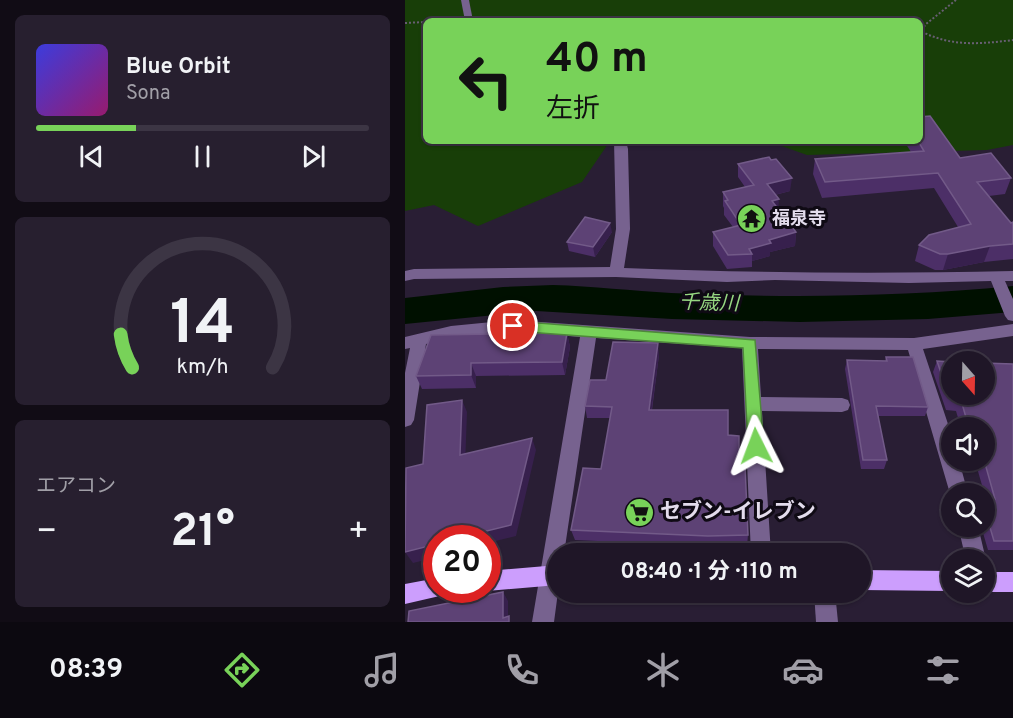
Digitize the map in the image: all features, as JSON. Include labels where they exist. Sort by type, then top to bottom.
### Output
[{"type":"main road","points":[[501,580],[547,576]]},
{"type":"main road","points":[[871,580],[941,581]]},
{"type":"main road","points":[[995,582],[1013,582]]},
{"type":"main road","points":[[405,594],[423,591]]},
{"type":"street","points":[[465,0],[468,18]]},
{"type":"street","points":[[617,272],[623,229],[621,144]]},
{"type":"street","points":[[405,276],[414,274],[617,272],[727,277],[775,275],[909,278],[1013,276]]},
{"type":"street","points":[[996,276],[1013,316]]},
{"type":"street","points":[[405,420],[412,341],[482,328],[513,326],[750,344],[914,344],[1013,330]]},
{"type":"street","points":[[559,543],[589,331]]},
{"type":"street","points":[[750,344],[761,543]]},
{"type":"street","points":[[914,344],[956,483]]},
{"type":"street","points":[[754,404],[842,405]]},
{"type":"street","points":[[543,622],[548,603]]},
{"type":"street","points":[[825,603],[828,622]]},
{"type":"path","points":[[923,28],[956,0]]},
{"type":"path","points":[[405,23],[423,22]]},
{"type":"path","points":[[923,32],[929,36],[974,44],[1013,40]]},
{"type":"green space","points":[[405,0],[1013,0],[1013,145],[987,150],[807,155],[776,144],[923,144],[923,18],[423,18],[423,144],[608,144],[582,182],[478,226],[434,205],[405,211]]},
{"type":"building","points":[[930,116],[960,158],[991,153],[1011,178],[977,182],[1011,223],[1013,222],[1013,244],[948,254],[940,254],[919,245],[929,235],[971,224],[938,173],[825,182],[815,159],[924,151],[920,144],[923,144],[923,117]]},
{"type":"building","name":"福泉寺","points":[[769,157],[771,160],[776,159],[792,178],[767,184],[779,199],[772,201],[796,232],[769,240],[771,243],[749,249],[752,254],[728,255],[713,232],[741,225],[725,201],[728,200],[723,192],[754,185],[738,164]]},
{"type":"building","points":[[585,217],[610,223],[593,247],[567,242]]},
{"type":"building","points":[[567,333],[562,362],[471,363],[471,375],[416,376],[431,335]]},
{"type":"building","points":[[613,342],[658,343],[649,410],[728,410],[728,435],[739,436],[739,465],[745,465],[748,535],[708,536],[571,530],[583,468],[601,469],[612,407],[585,406],[590,380],[606,380]]},
{"type":"building","points":[[886,357],[913,357],[928,407],[876,406],[887,460],[863,460],[847,360],[887,361]]},
{"type":"building","points":[[937,361],[941,361],[941,373]]},
{"type":"building","points":[[995,363],[1013,364],[1013,541],[994,541],[993,537],[995,537],[995,483],[990,483],[987,471],[995,471],[995,417],[966,417],[962,405],[995,405]]},
{"type":"building","points":[[462,400],[460,455],[532,438],[511,525],[501,527],[501,525],[423,525],[423,548],[405,552],[406,468],[423,464],[427,405]]},
{"type":"building","points":[[501,592],[503,592],[503,618],[509,616],[509,622],[408,622],[409,611],[449,603],[501,603]]},
{"type":"waterway","name":"千歳川","points":[[405,311],[487,301],[536,298],[672,306],[800,309],[886,308],[1013,299]]},
{"type":"place","name":"福泉寺","points":[[751,219]]},
{"type":"place","name":"セブン-イレブン","points":[[639,512]]},
{"type":"route","points":[[513,326],[750,344],[756,446]]}]
